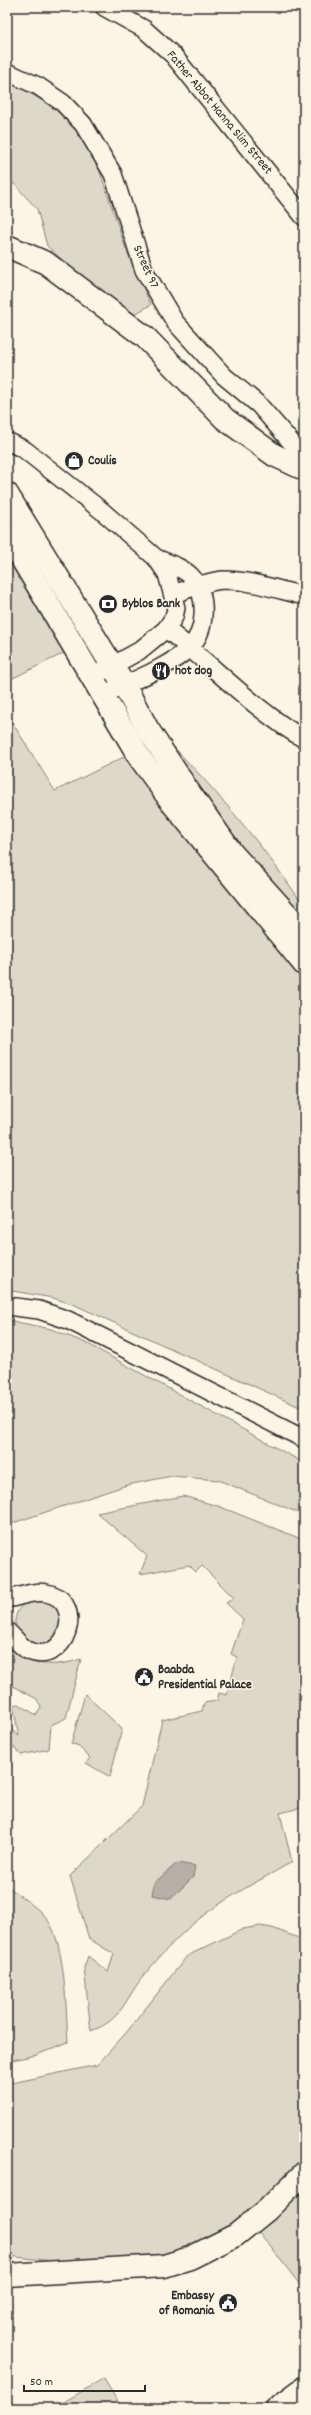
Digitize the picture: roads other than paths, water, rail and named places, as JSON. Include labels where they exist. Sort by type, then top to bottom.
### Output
[{"type":"main road","points":[[7,246],[46,263],[145,337],[225,419],[274,455],[304,469]]},
{"type":"main road","points":[[274,455],[304,461]]},
{"type":"main road","points":[[7,494],[118,676],[151,734],[232,853],[304,933]]},
{"type":"main road","points":[[7,534],[140,758],[173,804],[304,964]]},
{"type":"main road","points":[[7,2275],[164,2266],[190,2258],[236,2235],[266,2210],[304,2173]]},
{"type":"main road","points":[[277,2408],[304,2388]]},
{"type":"street","name":"Father Abbot Hanna Slim Street","points":[[106,7],[144,29],[173,55],[304,217]]},
{"type":"street","name":"Street 97","points":[[7,72],[38,86],[63,103],[83,124],[113,174],[144,270],[175,322],[224,376],[259,405],[304,457]]},
{"type":"street","points":[[7,441],[25,450],[67,482],[156,558],[167,574],[174,601],[174,617],[166,629],[139,651],[118,676]]},
{"type":"street","points":[[98,686],[118,676],[152,671],[190,648],[198,636],[202,611],[202,599],[198,586],[191,576],[178,567],[156,558]]},
{"type":"street","points":[[174,601],[198,586],[224,580],[304,596]]},
{"type":"street","points":[[174,601],[202,611]]},
{"type":"street","points":[[166,629],[266,714],[304,739]]},
{"type":"street","points":[[139,651],[152,671]]},
{"type":"street","points":[[7,1306],[39,1310],[68,1320],[304,1439]]},
{"type":"street","points":[[7,1599],[35,1592],[48,1593],[62,1601],[69,1615],[70,1623],[66,1638],[61,1644],[49,1652],[41,1653],[26,1649],[7,1631]]},
{"type":"place","name":"Coulis","points":[[74,461]]},
{"type":"place","name":"Byblos Bank","points":[[108,604]]},
{"type":"place","name":"hot dog","points":[[161,671]]},
{"type":"place","name":"Baabda Presidential Palace","points":[[144,1677]]},
{"type":"place","name":"Embassy of Romania","points":[[228,2303]]}]
